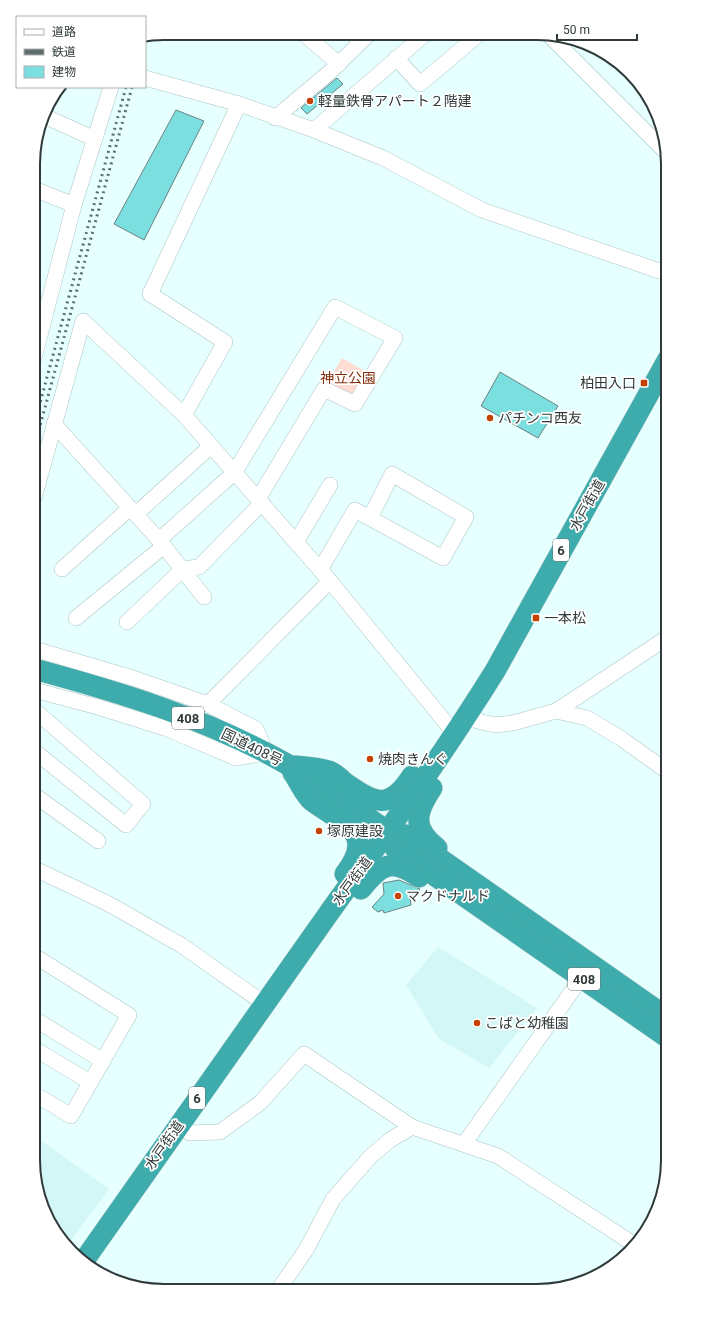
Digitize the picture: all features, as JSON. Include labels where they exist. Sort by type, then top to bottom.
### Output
[{"type":"highway","name":"水戸街道","points":[[87,1257],[178,1125],[331,910],[389,832],[455,734],[494,671],[661,373]]},
{"type":"highway","name":"国道408号","points":[[40,671],[108,689],[144,701],[211,727],[287,764],[389,832]]},
{"type":"highway","points":[[287,764],[330,771],[368,798],[376,801],[387,799],[398,794],[424,760],[455,734]]},
{"type":"highway","points":[[313,936],[324,933],[371,876],[385,866],[396,865],[404,867],[455,900],[482,899],[474,875],[427,840],[419,822],[419,811],[421,804],[442,771],[455,734]]},
{"type":"highway","points":[[287,764],[311,800],[346,823],[351,828],[355,836],[356,858],[339,882],[331,910]]},
{"type":"highway","name":"408","points":[[389,832],[395,848],[482,899],[586,971],[661,1032]]},
{"type":"highway","name":"408","points":[[586,971],[661,1014]]},
{"type":"street","points":[[311,40],[339,64]]},
{"type":"street","points":[[275,118],[339,64],[363,40]]},
{"type":"street","points":[[314,130],[418,40]]},
{"type":"street","points":[[396,58],[420,84],[472,40]]},
{"type":"street","points":[[555,41],[660,146]]},
{"type":"street","points":[[146,78],[239,104],[275,118],[314,130],[383,158],[482,210],[661,272]]},
{"type":"street","points":[[40,335],[74,205],[111,88]]},
{"type":"street","points":[[184,415],[225,342],[150,294],[239,104]]},
{"type":"street","points":[[49,118],[95,139]]},
{"type":"street","points":[[40,191],[74,205]]},
{"type":"street","points":[[76,618],[161,543],[234,473],[335,307],[395,338],[355,404],[324,389],[260,501],[199,568],[183,569],[127,622]]},
{"type":"street","points":[[40,476],[83,321],[184,415],[325,576],[455,734],[496,725],[513,723],[556,711],[661,642]]},
{"type":"street","points":[[54,424],[161,543],[204,597]]},
{"type":"street","points":[[62,569],[211,446]]},
{"type":"street","points":[[208,704],[325,576],[355,510],[443,558],[466,517],[392,474],[370,518]]},
{"type":"street","points":[[296,542],[330,485]]},
{"type":"street","points":[[40,651],[133,678],[208,704],[256,729],[266,753],[236,758],[164,728],[98,707],[40,692]]},
{"type":"street","points":[[556,711],[587,718],[661,764]]},
{"type":"street","points":[[40,714],[143,804],[126,825],[40,756]]},
{"type":"street","points":[[40,799],[98,841]]},
{"type":"street","points":[[40,871],[107,903],[181,945],[265,1004]]},
{"type":"street","points":[[40,959],[129,1015],[71,1116],[40,1097]]},
{"type":"street","points":[[464,1144],[586,971]]},
{"type":"street","points":[[40,1022],[102,1061]]},
{"type":"street","points":[[40,1052],[90,1082]]},
{"type":"street","points":[[178,1125],[190,1133],[220,1132],[260,1103],[304,1054],[412,1127],[498,1156],[630,1242]]},
{"type":"street","points":[[282,1284],[306,1250],[333,1199],[371,1156],[390,1140],[412,1127]]},
{"type":"shaded area","name":"こばと幼稚園","points":[[438,947],[537,1008],[489,1068],[439,1039],[406,985]]},
{"type":"shaded area","points":[[40,1140],[109,1189],[70,1241],[53,1215],[42,1184]]},
{"type":"green space","name":"神立公園","points":[[342,358],[368,373],[354,398],[327,383]]},
{"type":"building","points":[[337,78],[343,84],[307,114],[301,108]]},
{"type":"building","points":[[176,110],[204,121],[144,240],[114,224]]},
{"type":"building","points":[[500,372],[558,406],[538,438],[481,406]]},
{"type":"building","name":"マクドナルド","points":[[399,880],[420,889],[416,895],[410,897],[411,905],[384,913],[383,910],[378,912],[372,907],[384,894],[383,883]]},
{"type":"railway","points":[[40,403],[126,88]]},
{"type":"railway","points":[[40,426],[132,88]]},
{"type":"place","name":"軽量鉄骨アパート２階建","points":[[310,101]]},
{"type":"place","name":"柏田入口","points":[[644,383]]},
{"type":"place","name":"パチンコ西友","points":[[490,418]]},
{"type":"place","name":"一本松","points":[[536,618]]},
{"type":"place","name":"焼肉きんぐ","points":[[370,759]]},
{"type":"place","name":"塚原建設","points":[[319,831]]},
{"type":"place","name":"マクドナルド","points":[[398,896]]},
{"type":"place","name":"こばと幼稚園","points":[[477,1023]]}]
